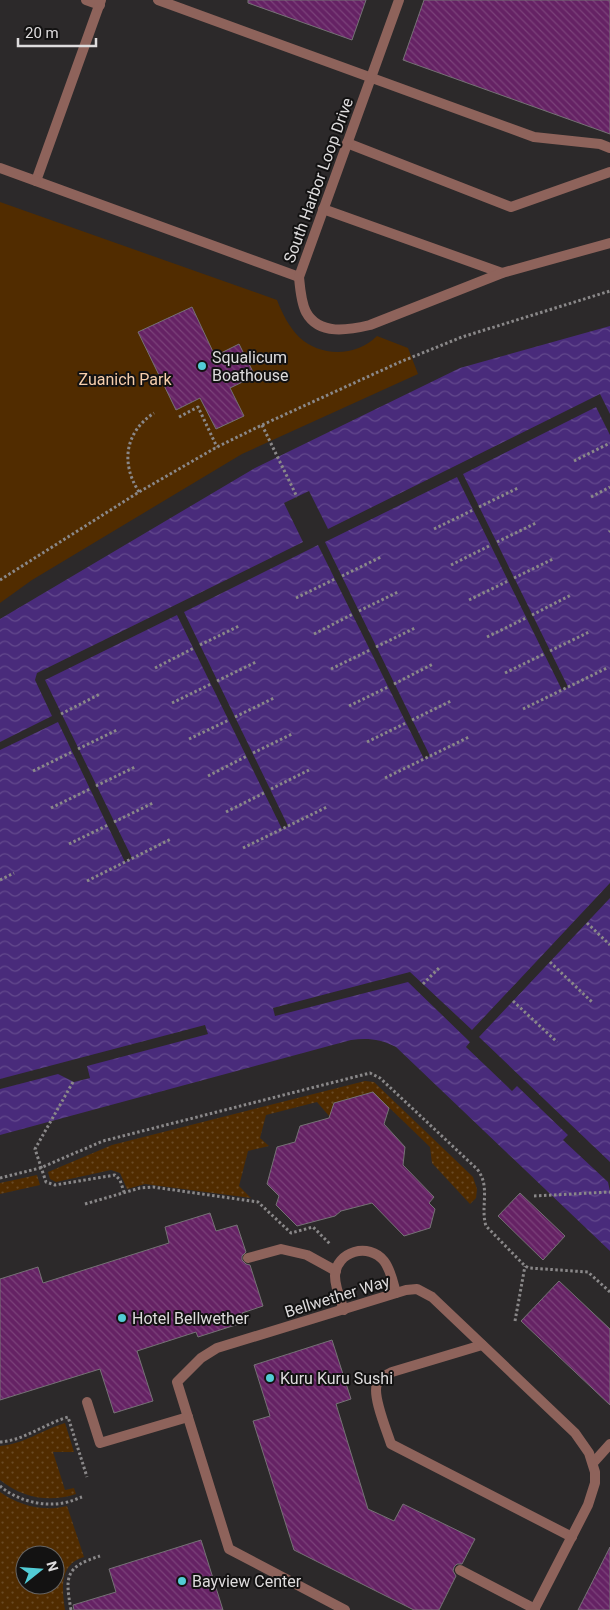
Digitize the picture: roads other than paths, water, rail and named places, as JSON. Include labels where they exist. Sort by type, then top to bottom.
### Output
[{"type":"street","points":[[36,181],[101,2],[86,0]]},
{"type":"street","points":[[158,0],[534,137],[600,144],[610,148]]},
{"type":"street","name":"South Harbor Loop Drive","points":[[399,0],[299,277],[306,312],[320,326],[328,329],[340,330],[370,325],[502,273],[610,243]]},
{"type":"street","points":[[348,143],[511,208],[610,172]]},
{"type":"street","points":[[0,168],[299,277]]},
{"type":"street","points":[[323,209],[502,273]]},
{"type":"street","points":[[248,1258],[281,1250],[307,1255],[336,1270]]},
{"type":"street","points":[[344,1310],[336,1285],[336,1270],[343,1259],[350,1253],[358,1250],[376,1254],[383,1260],[388,1267],[396,1293]]},
{"type":"street","name":"Bellwether Way","points":[[345,1610],[229,1549],[177,1382],[201,1358],[217,1348],[396,1293],[417,1289],[428,1294],[575,1433],[589,1453],[593,1463],[595,1482],[591,1496],[572,1537],[534,1609]]},
{"type":"street","points":[[482,1345],[392,1372],[381,1378],[377,1384],[376,1394],[391,1444],[572,1537]]},
{"type":"street","points":[[87,1402],[100,1443],[188,1417]]},
{"type":"street","points":[[593,1463],[610,1444]]},
{"type":"street","points":[[460,1570],[534,1609]]},
{"type":"water","points":[[610,326],[610,1251],[396,1047],[379,1041],[368,1039],[351,1040],[0,1135],[0,619],[255,468],[460,368]]},
{"type":"place","name":"Squalicum Boathouse","points":[[202,366]]},
{"type":"place","name":"Hotel Bellwether","points":[[122,1318]]},
{"type":"place","name":"Kuru Kuru Sushi","points":[[270,1378]]},
{"type":"place","name":"Bayview Center","points":[[182,1581]]},
{"type":"park label","name":"Zuanich Park","points":[[125,379]]}]
